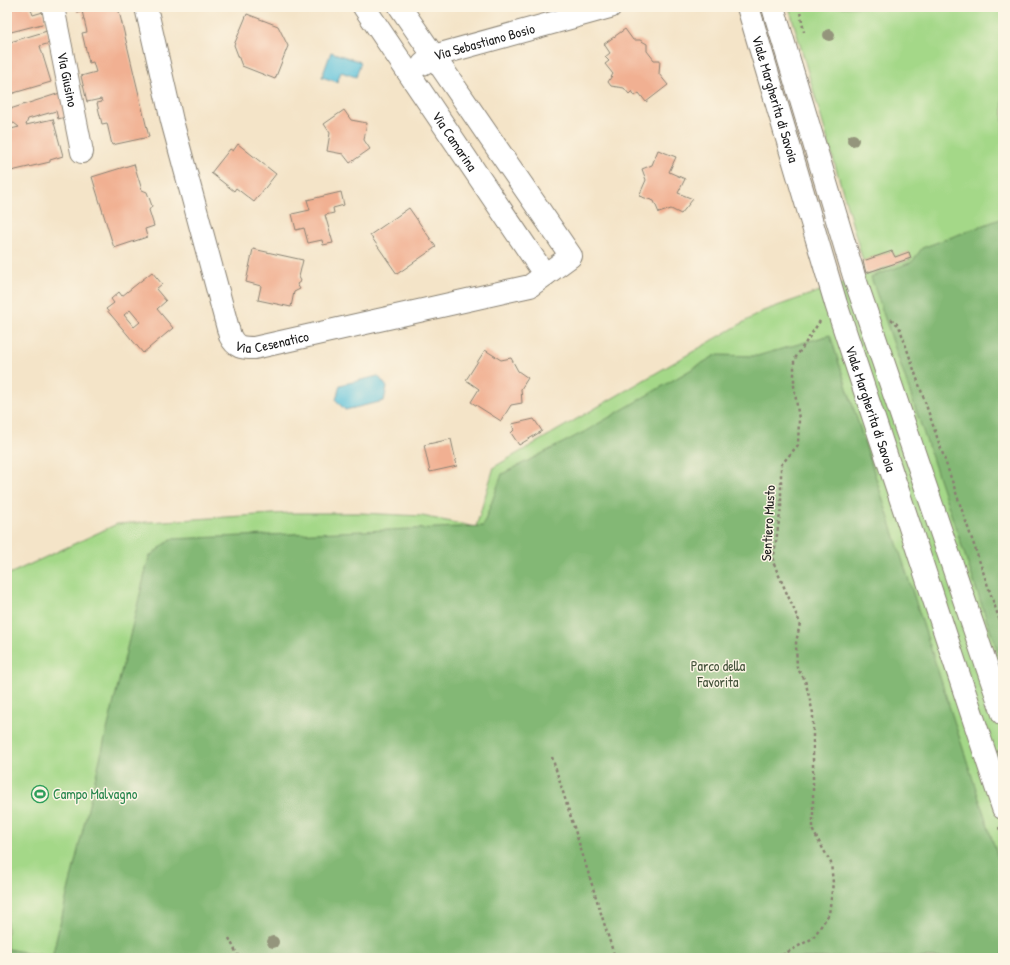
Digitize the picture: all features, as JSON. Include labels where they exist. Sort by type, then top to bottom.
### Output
[{"type":"street","name":"Via Giusino","points":[[53,7],[82,152]]},
{"type":"street","name":"Via Cesenatico","points":[[146,7],[172,121],[230,336],[234,344],[242,348],[254,348],[530,286],[571,256],[434,56]]},
{"type":"street","name":"Via Camarina","points":[[364,7],[545,275]]},
{"type":"street","points":[[400,7],[434,56]]},
{"type":"street","name":"Via Sebastiano Bosio","points":[[408,73],[434,56],[610,7]]},
{"type":"street","name":"Viale Margherita di Savoia","points":[[748,7],[836,304],[1003,808]]},
{"type":"street","name":"Viale Margherita di Savoia","points":[[773,7],[854,276],[1003,714]]},
{"type":"path","points":[[888,316],[899,326],[1003,630]]},
{"type":"path","name":"Sentiero Musto","points":[[777,958],[813,938],[829,914],[833,883],[831,863],[813,831],[813,713],[805,680],[797,668],[796,643],[800,623],[773,562],[781,507],[781,465],[798,445],[799,419],[794,386],[794,360],[821,320]]},
{"type":"path","points":[[552,757],[615,958]]},
{"type":"path","points":[[229,938],[240,958]]},
{"type":"green space","name":"Parco della Favorita","points":[[789,7],[1003,7],[1003,958],[7,958],[7,575],[117,524],[289,513],[360,513],[422,516],[476,527],[494,467],[763,311],[911,259],[909,252],[895,257],[892,251],[863,261]]},
{"type":"green space","points":[[1003,218],[1003,668],[871,277],[912,262],[922,248]]},
{"type":"green space","name":"Parco della Favorita","points":[[830,335],[1003,873],[1003,958],[7,958],[7,949],[52,957],[149,557],[171,539],[483,526],[502,474],[584,432],[716,355],[757,356]]},
{"type":"water","points":[[331,52],[361,62],[356,77],[341,72],[337,82],[322,77]]},
{"type":"water","points":[[378,376],[387,387],[384,401],[345,410],[336,400],[340,385]]},
{"type":"building","points":[[30,7],[33,15],[43,12],[46,23],[7,33],[7,8]]},
{"type":"building","points":[[76,7],[118,7],[149,137],[112,145],[107,123],[102,124],[97,103],[102,102],[101,99],[87,102],[81,76],[96,72],[93,62],[89,63],[82,33],[87,32],[82,11],[77,12]]},
{"type":"building","points":[[247,14],[278,26],[288,46],[275,79],[242,66],[234,45]]},
{"type":"building","points":[[625,29],[633,40],[640,40],[647,44],[647,51],[654,60],[660,60],[659,74],[668,85],[646,102],[639,93],[635,96],[632,91],[629,94],[624,88],[611,86],[608,82],[613,74],[605,64],[609,61],[605,57],[610,53],[604,44]]},
{"type":"building","points":[[47,31],[50,43],[40,46],[51,82],[7,95],[7,74],[9,74],[7,43]]},
{"type":"building","points":[[60,93],[73,115],[58,119],[56,111],[28,119],[26,125],[53,119],[63,156],[50,160],[50,162],[7,172],[7,130],[19,127],[14,123],[7,125],[7,110]]},
{"type":"building","points":[[344,110],[351,120],[367,123],[364,140],[370,149],[350,163],[343,154],[327,151],[330,133],[324,124]]},
{"type":"building","points":[[238,144],[276,174],[254,202],[236,188],[234,191],[211,173],[230,149],[233,151]]},
{"type":"building","points":[[658,150],[676,157],[669,172],[685,179],[678,193],[693,199],[681,214],[671,209],[659,213],[654,201],[639,196],[646,180],[642,169],[652,165]]},
{"type":"building","points":[[134,164],[142,190],[147,192],[152,206],[149,210],[154,226],[145,229],[147,237],[114,248],[92,177]]},
{"type":"building","points":[[341,192],[344,205],[333,208],[334,213],[325,215],[333,243],[323,245],[322,240],[308,243],[304,228],[296,230],[292,214],[310,210],[307,200]]},
{"type":"building","points":[[409,208],[436,247],[397,274],[370,235]]},
{"type":"building","points":[[253,249],[303,260],[299,277],[301,281],[297,284],[300,289],[294,292],[291,307],[258,300],[261,286],[246,282]]},
{"type":"building","points":[[892,251],[895,257],[909,252],[911,258],[866,273],[863,261]]},
{"type":"building","points":[[152,272],[162,284],[156,289],[166,301],[157,309],[173,328],[143,353],[106,309],[114,303],[111,299],[119,292],[122,296]],"holes":[[[130,310],[140,322],[134,327],[124,315]]]},
{"type":"building","points":[[485,350],[501,360],[511,358],[518,371],[528,378],[521,389],[522,403],[511,405],[501,421],[471,402],[479,389],[466,380]]},
{"type":"building","points":[[534,419],[542,431],[519,445],[511,433],[514,430],[512,424]]},
{"type":"building","points":[[451,439],[457,466],[430,472],[424,445]]},
{"type":"place","name":"Campo Malvagno","points":[[40,794]]}]
